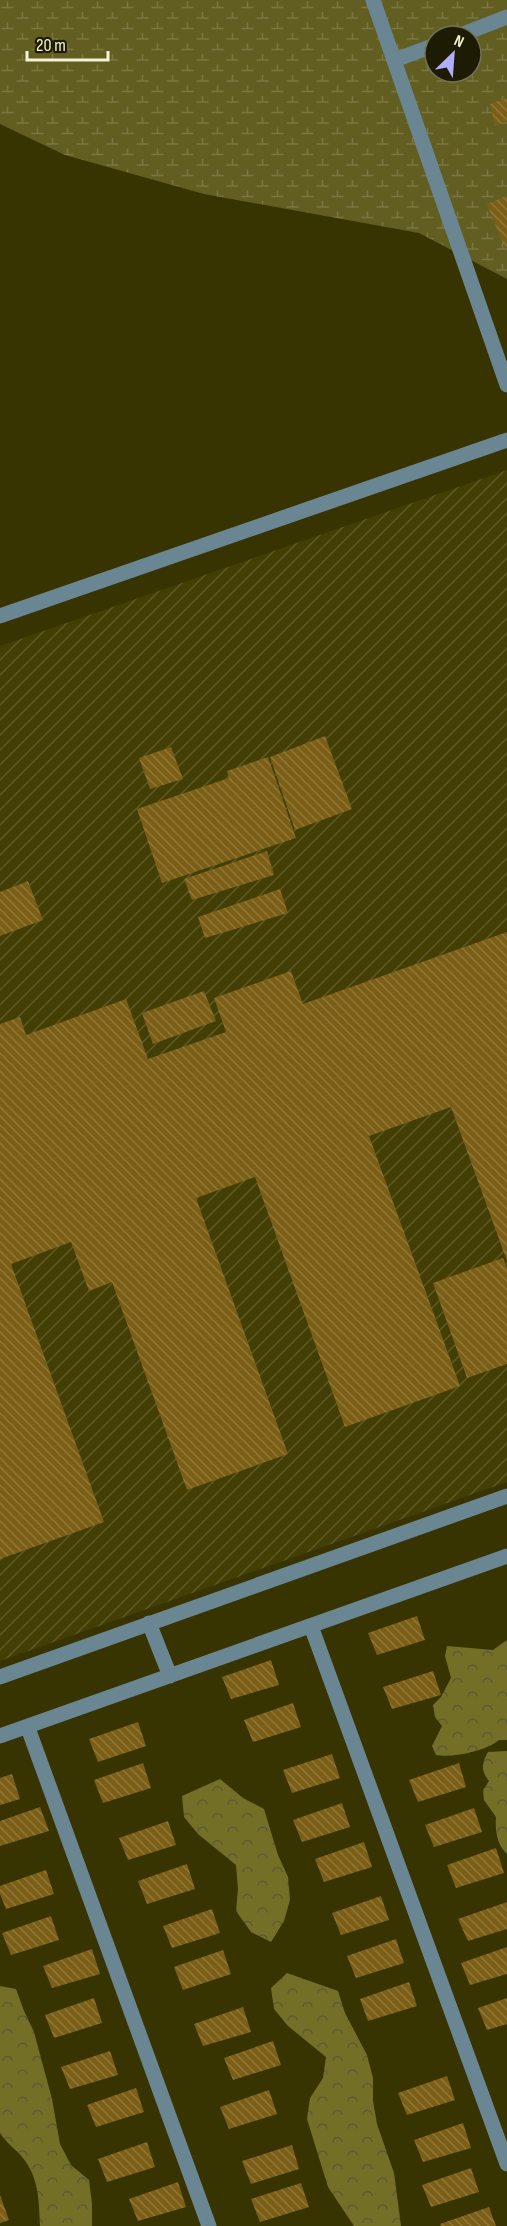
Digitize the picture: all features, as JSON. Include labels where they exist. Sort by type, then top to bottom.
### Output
[{"type":"street","points":[[373,0],[507,385]]},
{"type":"street","points":[[483,26],[507,17]]},
{"type":"street","points":[[395,60],[423,50]]},
{"type":"street","points":[[0,616],[507,440]]},
{"type":"street","points":[[0,1677],[507,1496]]},
{"type":"street","points":[[0,1736],[28,1728],[507,1556]]},
{"type":"street","points":[[149,1623],[170,1676]]},
{"type":"street","points":[[311,1626],[507,2164]]},
{"type":"street","points":[[28,1728],[209,2226]]},
{"type":"shaded area","points":[[507,470],[507,1482],[0,1661],[0,646]]},
{"type":"green space","points":[[0,0],[507,0],[507,279],[419,233],[204,194],[65,155],[0,124]]},
{"type":"green space","points":[[507,1640],[507,1740],[499,1740],[469,1753],[436,1755],[432,1746],[442,1726],[435,1717],[433,1705],[441,1697],[451,1678],[445,1656],[447,1646],[493,1650]]},
{"type":"green space","points":[[507,1751],[507,1854],[497,1837],[496,1817],[484,1800],[483,1790],[489,1781],[484,1774],[483,1767],[488,1752]]},
{"type":"green space","points":[[220,1779],[243,1798],[264,1809],[278,1855],[288,1877],[290,1900],[284,1921],[271,1942],[251,1932],[236,1911],[238,1889],[236,1865],[198,1834],[184,1817],[182,1796]]},
{"type":"green space","points":[[287,1973],[338,1991],[345,2013],[367,2055],[373,2078],[373,2101],[377,2124],[394,2173],[401,2226],[354,2226],[328,2187],[307,2119],[310,2098],[323,2078],[326,2057],[288,2026],[274,2009],[271,1988]]},
{"type":"green space","points":[[0,1986],[16,1989],[34,2032],[52,2099],[60,2144],[71,2165],[89,2180],[92,2226],[40,2226],[38,2199],[32,2174],[23,2158],[0,2133]]},
{"type":"building","points":[[507,98],[507,121],[495,126],[490,104]]},
{"type":"building","points":[[507,196],[507,247],[505,248],[487,204]]},
{"type":"building","points":[[325,736],[352,809],[295,830],[270,757]]},
{"type":"building","points":[[171,747],[183,779],[150,789],[139,758]]},
{"type":"building","points":[[268,757],[296,838],[162,883],[137,809],[229,778],[227,771]]},
{"type":"building","points":[[267,851],[274,875],[192,900],[184,879]]},
{"type":"building","points":[[28,881],[43,920],[0,936],[0,892]]},
{"type":"building","points":[[280,889],[288,913],[205,938],[198,917]]},
{"type":"building","points":[[507,932],[507,1261],[451,1107],[369,1136],[460,1386],[345,1427],[255,1177],[196,1198],[288,1454],[187,1490],[112,1282],[89,1291],[71,1242],[11,1264],[104,1522],[0,1559],[0,1024],[20,1017],[26,1035],[126,999],[148,1059],[226,1032],[214,998],[291,971],[303,1004]]},
{"type":"building","points":[[204,991],[216,1021],[153,1044],[142,1013]]},
{"type":"building","points":[[503,1258],[507,1268],[507,1364],[467,1378],[433,1283]]},
{"type":"building","points":[[417,1616],[425,1640],[377,1655],[368,1633]]},
{"type":"building","points":[[271,1660],[279,1685],[231,1699],[222,1677]]},
{"type":"building","points":[[433,1671],[441,1695],[392,1709],[383,1687]]},
{"type":"building","points":[[293,1703],[301,1727],[253,1742],[244,1720]]},
{"type":"building","points":[[138,1722],[146,1746],[98,1762],[89,1739]]},
{"type":"building","points":[[332,1754],[340,1778],[292,1793],[283,1770]]},
{"type":"building","points":[[143,1763],[151,1788],[103,1803],[94,1780]]},
{"type":"building","points":[[459,1763],[466,1787],[418,1802],[409,1780]]},
{"type":"building","points":[[12,1774],[20,1799],[0,1805],[0,1778]]},
{"type":"building","points":[[342,1803],[350,1827],[302,1842],[293,1820]]},
{"type":"building","points":[[40,1807],[49,1831],[0,1846],[0,1821]]},
{"type":"building","points":[[474,1808],[482,1832],[434,1847],[425,1825]]},
{"type":"building","points":[[168,1821],[176,1845],[128,1860],[119,1838]]},
{"type":"building","points":[[364,1842],[372,1867],[324,1882],[315,1859]]},
{"type":"building","points":[[496,1848],[504,1873],[456,1888],[447,1865]]},
{"type":"building","points":[[187,1864],[195,1889],[147,1904],[138,1881]]},
{"type":"building","points":[[46,1870],[54,1894],[6,1909],[0,1894],[0,1886]]},
{"type":"building","points":[[381,1896],[389,1920],[341,1935],[332,1913]]},
{"type":"building","points":[[507,1902],[507,1929],[468,1941],[458,1919]]},
{"type":"building","points":[[212,1909],[220,1933],[172,1948],[163,1926]]},
{"type":"building","points":[[51,1916],[59,1940],[11,1955],[2,1933]]},
{"type":"building","points":[[396,1939],[404,1963],[356,1978],[347,1956]]},
{"type":"building","points":[[507,1947],[507,1974],[470,1985],[461,1963]]},
{"type":"building","points":[[92,1949],[100,1974],[52,1988],[43,1966]]},
{"type":"building","points":[[223,1950],[231,1974],[183,1990],[174,1967]]},
{"type":"building","points":[[409,1982],[417,2006],[368,2021],[360,1999]]},
{"type":"building","points":[[94,1998],[102,2023],[54,2038],[45,2015]]},
{"type":"building","points":[[507,1998],[507,2024],[487,2030],[478,2008]]},
{"type":"building","points":[[243,2007],[251,2032],[203,2046],[194,2024]]},
{"type":"building","points":[[273,2041],[281,2065],[233,2080],[224,2058]]},
{"type":"building","points":[[110,2051],[118,2075],[70,2089],[61,2067]]},
{"type":"building","points":[[447,2076],[455,2100],[407,2115],[398,2093]]},
{"type":"building","points":[[136,2088],[144,2112],[96,2127],[87,2105]]},
{"type":"building","points":[[269,2090],[277,2114],[229,2129],[220,2107]]},
{"type":"building","points":[[463,2123],[471,2148],[423,2162],[414,2140]]},
{"type":"building","points":[[147,2142],[155,2167],[107,2182],[98,2159]]},
{"type":"building","points":[[292,2145],[299,2169],[251,2184],[242,2161]]},
{"type":"building","points":[[471,2168],[479,2192],[431,2207],[422,2185]]},
{"type":"building","points":[[178,2182],[186,2207],[138,2221],[129,2199]]},
{"type":"building","points":[[301,2183],[309,2207],[260,2222],[251,2199]]},
{"type":"building","points":[[0,2195],[9,2220],[0,2223]]},
{"type":"building","points":[[489,2207],[496,2226],[441,2226],[440,2224]]}]
